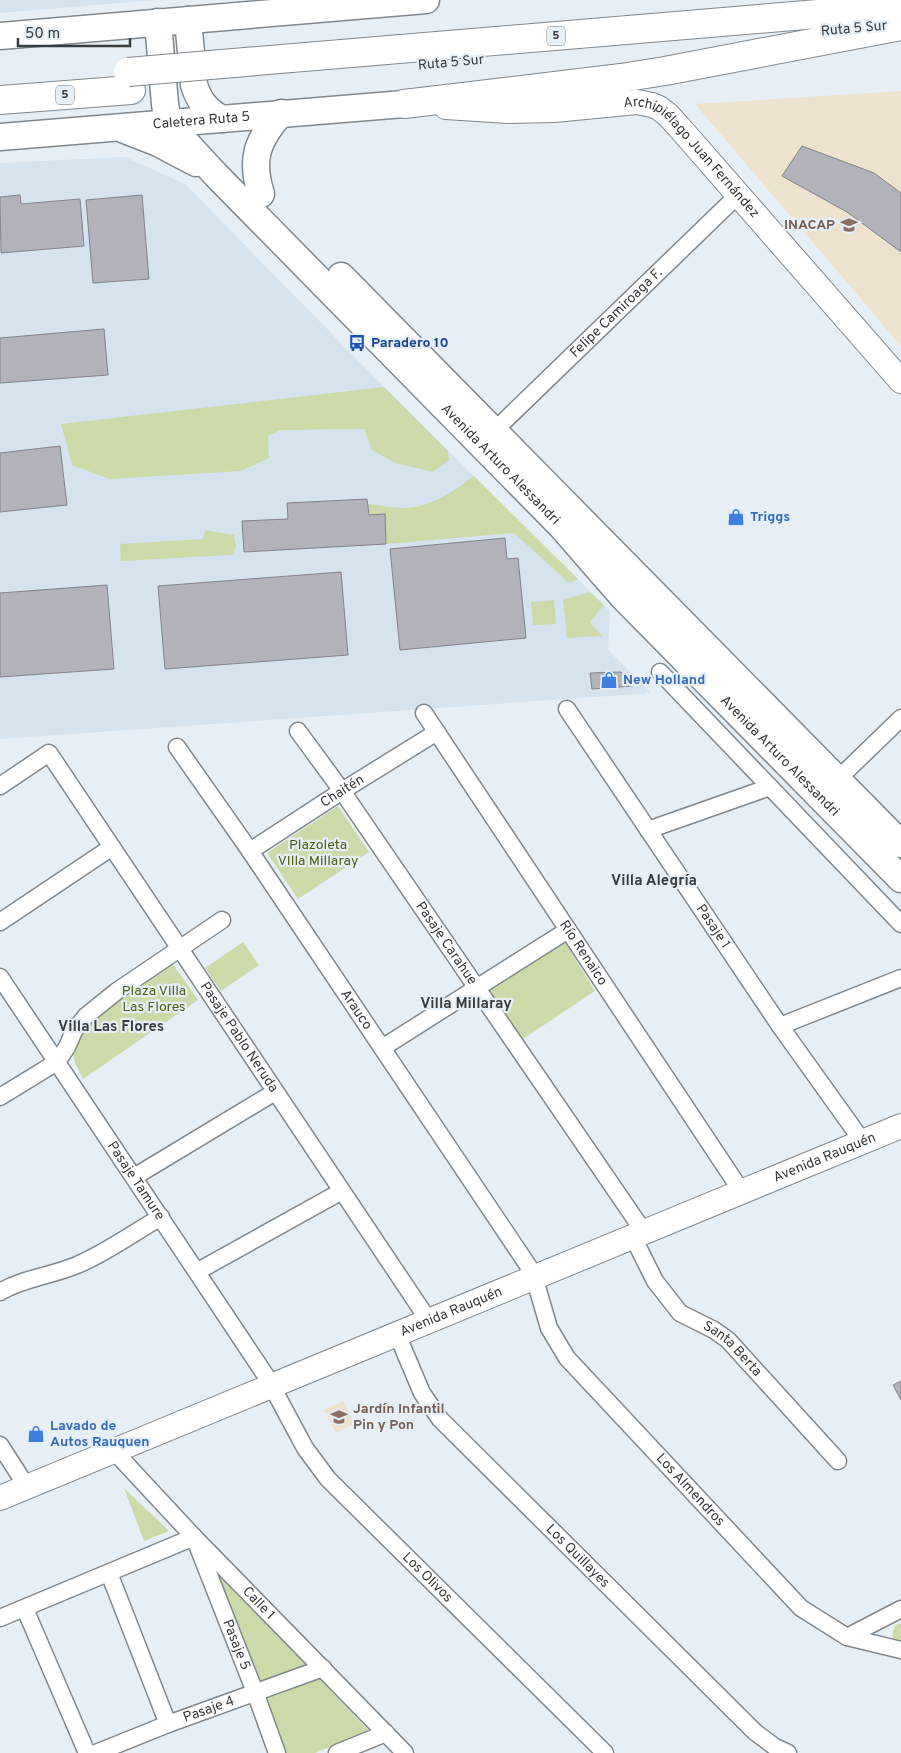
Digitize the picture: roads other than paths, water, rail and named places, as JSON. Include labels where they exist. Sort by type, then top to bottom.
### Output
[{"type":"highway","name":"Ruta 5 Sur","points":[[0,100],[130,81],[901,7]]},
{"type":"highway","name":"Ruta 5 Sur","points":[[212,74],[901,25]]},
{"type":"highway","points":[[404,104],[656,73],[901,25]]},
{"type":"highway","name":"Ruta 5 Sur","points":[[0,82],[130,81]]},
{"type":"main road","points":[[0,36],[426,0]]},
{"type":"main road","points":[[173,21],[196,93],[205,107],[222,119]]},
{"type":"main road","points":[[173,21],[165,104],[177,122]]},
{"type":"main road","name":"Archipiélago Juan Fernández","points":[[404,104],[508,111],[554,110],[638,102],[652,105],[668,115],[901,381]]},
{"type":"main road","name":"Caletera Ruta 5","points":[[0,137],[404,104]]},
{"type":"main road","points":[[260,194],[257,181],[257,149],[262,137],[280,114]]},
{"type":"main road","name":"Avenida Arturo Alessandri","points":[[177,122],[216,175],[562,527],[622,596],[901,878]]},
{"type":"main road","name":"Avenida Arturo Alessandri","points":[[177,122],[206,142],[260,194],[901,844]]},
{"type":"main road","points":[[119,128],[173,150],[216,175]]},
{"type":"main road","name":"Avenida Rauquén","points":[[0,1498],[398,1334],[534,1275],[638,1235],[901,1126]]},
{"type":"street","name":"Felipe Camiroaga F.","points":[[494,431],[738,195]]},
{"type":"street","name":"Avenida Arturo Alessandri","points":[[660,672],[901,924]]},
{"type":"street","name":"Pasaje 1","points":[[567,710],[780,1026],[863,1142]]},
{"type":"street","name":"Río Renaico","points":[[424,712],[742,1192]]},
{"type":"street","points":[[838,779],[901,718]]},
{"type":"street","name":"Pasaje Carahue","points":[[298,730],[342,791],[476,988],[638,1235]]},
{"type":"street","name":"Chaitén","points":[[250,851],[436,732]]},
{"type":"street","name":"Arauco","points":[[177,747],[250,851],[534,1275]]},
{"type":"street","name":"Pasaje Pablo Neruda","points":[[0,786],[49,753],[429,1321]]},
{"type":"street","points":[[648,830],[770,787]]},
{"type":"street","points":[[0,922],[112,847]]},
{"type":"street","points":[[0,1097],[57,1062],[67,1047],[74,1031],[86,1016],[117,991],[222,920]]},
{"type":"street","points":[[382,1048],[568,930]]},
{"type":"street","name":"Pasaje Tamure","points":[[0,977],[198,1271],[272,1386]]},
{"type":"street","points":[[780,1026],[901,978]]},
{"type":"street","points":[[134,1177],[275,1092]]},
{"type":"street","points":[[198,1271],[342,1191]]},
{"type":"street","points":[[0,1292],[26,1280],[81,1263],[161,1217]]},
{"type":"street","name":"Santa Berta","points":[[638,1235],[655,1281],[680,1313],[714,1330],[728,1340],[838,1461]]},
{"type":"street","name":"Los Almendros","points":[[534,1275],[549,1328],[567,1358],[800,1608],[847,1637],[901,1650]]},
{"type":"street","name":"Los Quillayes","points":[[398,1334],[422,1393],[440,1419],[755,1732],[775,1747],[788,1753]]},
{"type":"street","name":"Los Olivos","points":[[272,1386],[305,1448],[328,1479],[606,1753]]},
{"type":"street","points":[[0,1445],[27,1487]]},
{"type":"street","name":"Calle 1","points":[[114,1451],[194,1537],[405,1753]]},
{"type":"street","points":[[0,1618],[194,1537]]},
{"type":"street","name":"Pasaje 5","points":[[194,1537],[277,1753]]},
{"type":"street","points":[[109,1573],[168,1724]]},
{"type":"street","points":[[24,1608],[87,1753]]},
{"type":"street","points":[[847,1637],[901,1609]]},
{"type":"street","name":"Pasaje 4","points":[[96,1753],[168,1724],[323,1668]]},
{"type":"street","points":[[337,1753],[386,1733]]},
{"type":"place","name":"INACAP","points":[[849,225]]},
{"type":"place","name":"Paradero 10","points":[[357,343]]},
{"type":"place","name":"Triggs","points":[[736,517]]},
{"type":"place","name":"New Holland","points":[[609,680]]},
{"type":"place","name":"Jardín Infantil Pin y Pon","points":[[339,1417]]},
{"type":"place","name":"Lavado de Autos Rauquen","points":[[36,1434]]},
{"type":"district","name":"Villa Alegría","points":[[654,881]]},
{"type":"district","name":"Villa Millaray","points":[[466,1004]]},
{"type":"district","name":"Villa Las Flores","points":[[111,1027]]},
{"type":"park label","name":"Plazoleta VIlla Millaray","points":[[318,854]]},
{"type":"park label","name":"Plaza Villa Las Flores","points":[[154,1000]]}]
